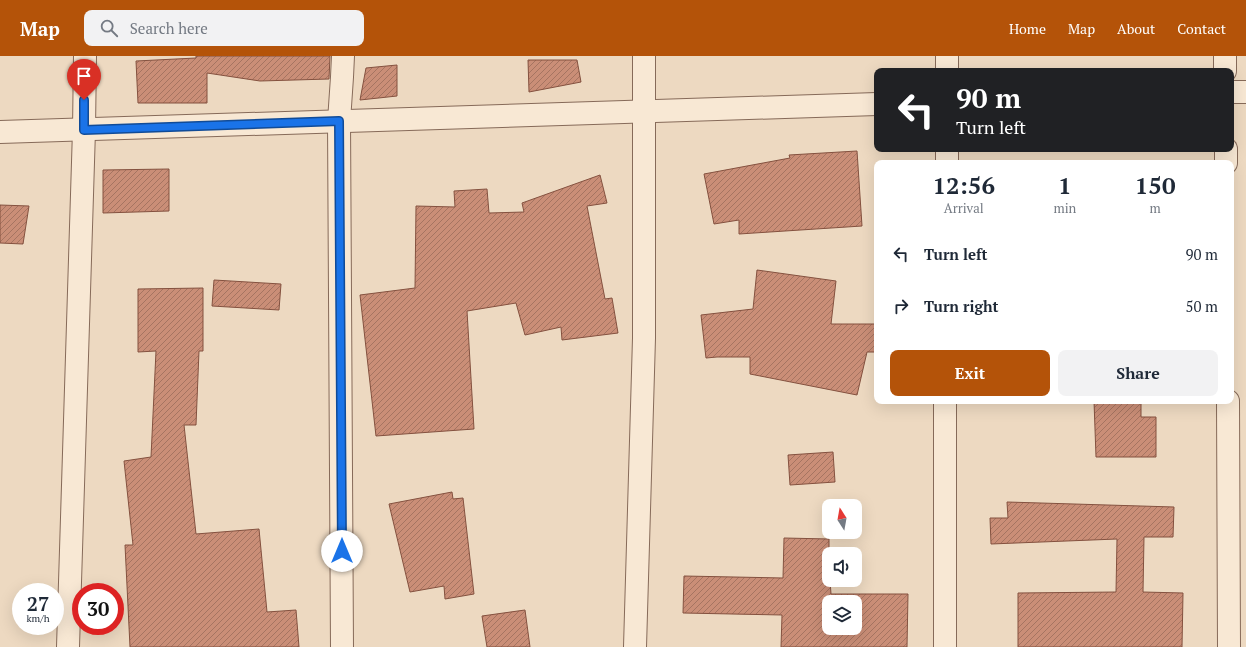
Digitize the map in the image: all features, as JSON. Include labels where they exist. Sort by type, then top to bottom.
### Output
[{"type":"street","points":[[68,647],[85,56]]},
{"type":"street","points":[[342,647],[339,121],[343,56]]},
{"type":"street","points":[[635,647],[644,338],[644,56]]},
{"type":"street","points":[[947,56],[947,68]]},
{"type":"street","points":[[1225,56],[1225,68]]},
{"type":"street","points":[[1234,92],[1246,92]]},
{"type":"street","points":[[0,132],[874,104]]},
{"type":"street","points":[[945,404],[945,647]]},
{"type":"street","points":[[1228,404],[1229,647]]},
{"type":"building","points":[[196,56],[330,56],[329,79],[260,81],[207,73],[207,103],[138,103],[136,61],[196,58]]},
{"type":"building","points":[[528,60],[577,60],[581,82],[529,92]]},
{"type":"building","points":[[397,65],[397,96],[360,100],[366,68]]},
{"type":"building","points":[[857,151],[862,226],[739,234],[739,220],[714,224],[704,174],[790,158],[789,155]]},
{"type":"building","points":[[169,169],[169,211],[103,213],[103,170]]},
{"type":"building","points":[[600,175],[607,203],[587,206],[605,299],[612,298],[618,333],[562,340],[561,327],[525,335],[516,303],[467,311],[474,429],[376,436],[360,295],[415,288],[416,206],[455,207],[454,191],[487,189],[489,213],[524,212],[522,203]]},
{"type":"building","points":[[0,205],[29,206],[23,244],[0,243]]},
{"type":"building","points":[[757,270],[836,281],[831,324],[874,324],[874,352],[867,352],[857,395],[750,374],[750,357],[706,358],[701,315],[753,309]]},
{"type":"building","points":[[214,280],[281,284],[279,310],[212,306]]},
{"type":"building","points":[[203,288],[203,351],[199,351],[196,425],[184,425],[196,534],[259,529],[267,612],[296,610],[299,647],[130,647],[125,545],[133,545],[124,461],[151,457],[156,351],[138,352],[138,289]]},
{"type":"building","points":[[1094,404],[1141,404],[1141,417],[1156,417],[1156,457],[1096,457]]},
{"type":"building","points":[[833,452],[835,482],[790,485],[788,455]]},
{"type":"building","points":[[452,492],[453,499],[463,498],[474,594],[445,599],[444,586],[410,592],[389,504]]},
{"type":"building","points":[[1007,502],[1174,507],[1173,537],[1144,537],[1143,592],[1183,593],[1182,647],[1018,647],[1018,593],[1116,592],[1117,539],[991,544],[990,518],[1008,518]]},
{"type":"building","points":[[784,538],[829,539],[829,547],[822,547],[822,587],[830,587],[831,594],[908,594],[907,647],[781,647],[782,615],[683,613],[684,576],[783,578]]},
{"type":"building","points":[[525,610],[530,647],[487,647],[482,616]]},
{"type":"route","points":[[84,100],[84,130],[339,121],[342,551]]}]
